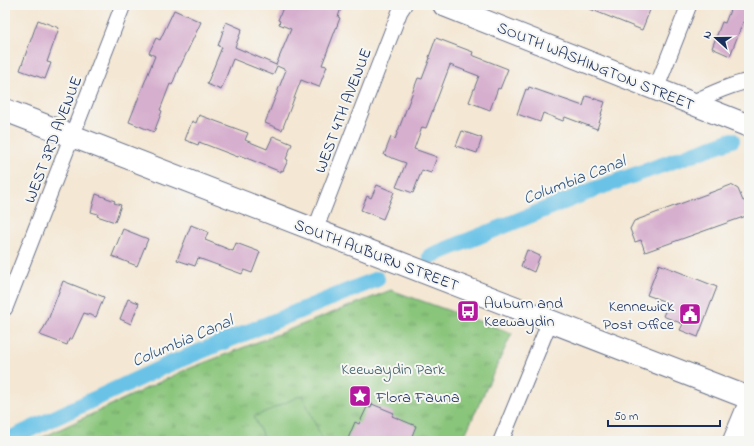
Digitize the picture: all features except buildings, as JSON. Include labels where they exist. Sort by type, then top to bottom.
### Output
[{"type":"street","name":"WEST 3RD AVENUE","points":[[5,308],[123,5]]},
{"type":"street","name":"WEST 4TH AVENUE","points":[[315,230],[400,11],[404,5]]},
{"type":"street","name":"SOUTH WASHINGTON STREET","points":[[444,5],[749,126]]},
{"type":"street","points":[[656,89],[689,5]]},
{"type":"street","points":[[692,103],[715,91],[749,81]]},
{"type":"street","name":"SOUTH AUBURN STREET","points":[[5,110],[749,398]]},
{"type":"street","points":[[500,441],[550,321]]},
{"type":"street","points":[[734,441],[749,405]]},
{"type":"green space","name":"Keewaydin Park","points":[[391,290],[512,333],[462,441],[35,441],[183,371]]},
{"type":"green space","points":[[302,395],[323,441],[265,441],[254,417]]},
{"type":"waterway","name":"Columbia Canal","points":[[430,256],[598,188],[732,140]]},
{"type":"waterway","name":"Columbia Canal","points":[[5,441],[167,365],[377,279]]},
{"type":"place","name":"Auburn and Keewaydin","points":[[468,311]]},
{"type":"place","name":"Kennewick Post Office","points":[[690,314]]},
{"type":"place","name":"Flora Fauna","points":[[360,396]]}]
